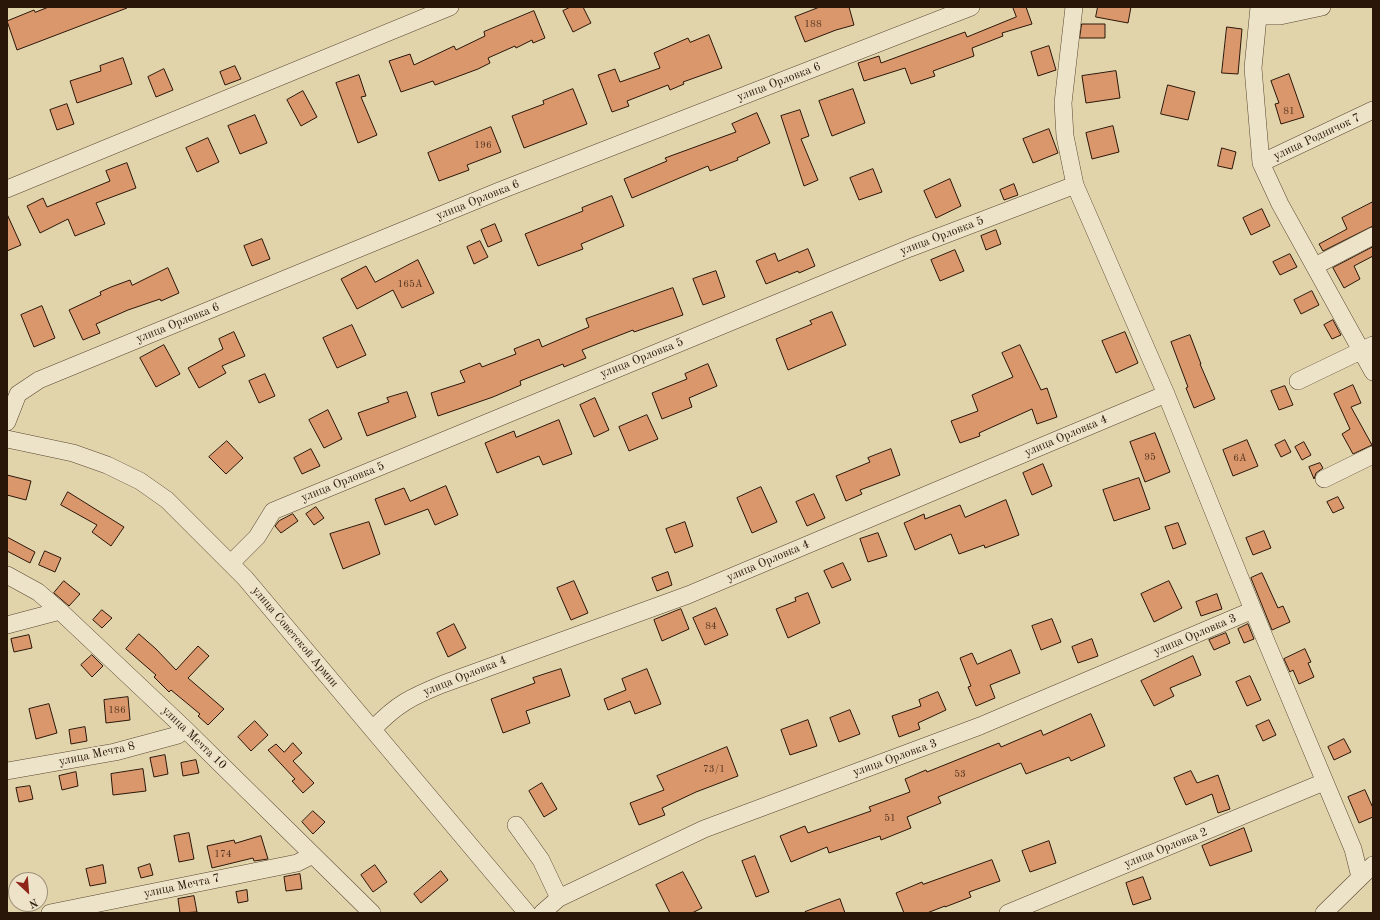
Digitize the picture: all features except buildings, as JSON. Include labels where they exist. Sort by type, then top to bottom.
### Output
[{"type":"street","points":[[7,189],[450,7]]},
{"type":"street","name":"улица Орловка 6","points":[[7,422],[12,393],[39,380],[499,190],[971,7]]},
{"type":"street","points":[[1074,7],[1063,103],[1065,136],[1075,185],[1166,394],[1253,610],[1353,849],[1360,877]]},
{"type":"street","points":[[1322,7],[1280,16],[1259,12],[1253,68],[1261,163],[1280,204],[1314,266],[1367,348],[1373,372]]},
{"type":"street","name":"улица Родничок 7","points":[[1261,163],[1373,110]]},
{"type":"street","name":"улица Орловка 5","points":[[232,562],[257,537],[273,510],[903,251],[1075,185]]},
{"type":"street","points":[[1314,266],[1373,236]]},
{"type":"street","points":[[1298,381],[1367,348]]},
{"type":"street","name":"улица Орловка 4","points":[[373,729],[389,712],[408,699],[443,684],[688,595],[1166,394]]},
{"type":"street","name":"улица Советской Армии","points":[[7,439],[73,453],[107,465],[140,482],[167,500],[232,562],[373,729],[522,912]]},
{"type":"street","points":[[1324,479],[1373,455]]},
{"type":"street","name":"улица Мечта 10","points":[[7,575],[38,592],[60,611],[184,728],[372,913]]},
{"type":"street","name":"улица Орловка 3","points":[[542,913],[559,898],[704,829],[980,726],[1253,610]]},
{"type":"street","points":[[7,625],[60,611]]},
{"type":"street","name":"улица Мечта 8","points":[[7,771],[115,752],[178,735],[184,728]]},
{"type":"street","name":"улица Орловка 2","points":[[1008,913],[1324,782]]},
{"type":"street","points":[[516,825],[541,860],[559,898]]},
{"type":"street","name":"улица Мечта 7","points":[[50,913],[297,863],[313,855]]},
{"type":"street","points":[[1324,913],[1373,865]]}]
